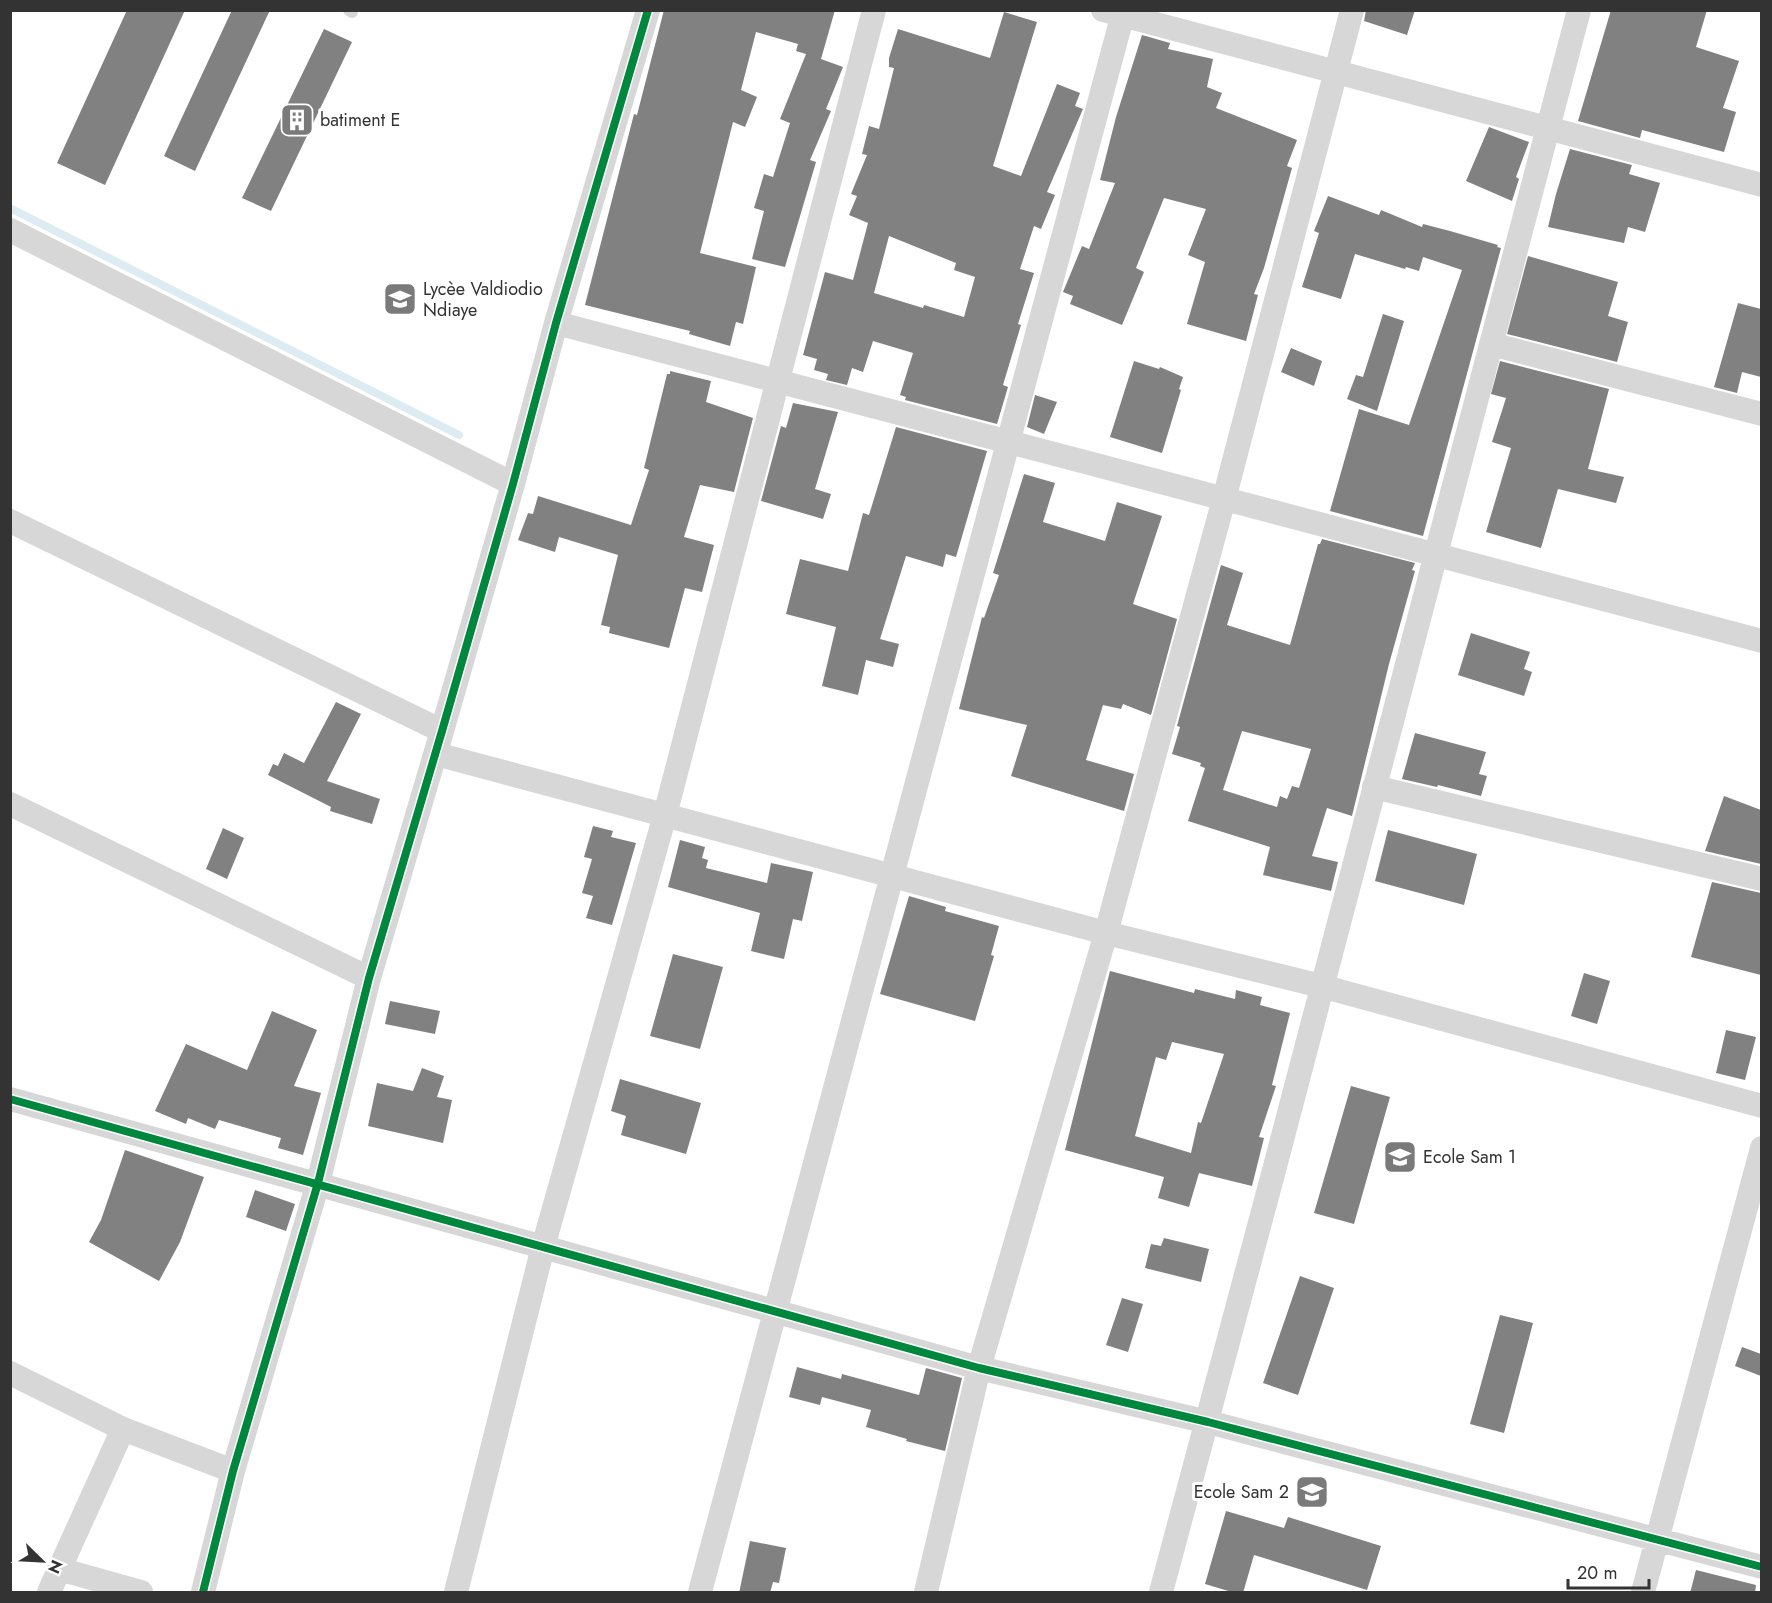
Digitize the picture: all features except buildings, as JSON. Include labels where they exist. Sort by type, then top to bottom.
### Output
[{"type":"street","points":[[203,1593],[233,1472],[318,1184],[369,978],[439,742],[513,484],[556,323],[648,10]]},
{"type":"street","points":[[456,1593],[543,1247],[665,815],[874,10]]},
{"type":"street","points":[[926,1593],[979,1368],[1106,933],[1224,499],[1352,10]]},
{"type":"street","points":[[1161,1593],[1208,1422],[1434,552],[1579,10]]},
{"type":"street","points":[[700,1593],[1009,442],[1117,12],[1761,185]]},
{"type":"street","points":[[10,230],[513,484]]},
{"type":"street","points":[[556,323],[1434,552],[1761,641]]},
{"type":"street","points":[[1491,344],[1761,414]]},
{"type":"street","points":[[10,521],[439,742],[665,815],[1106,933],[1322,986],[1761,1106]]},
{"type":"street","points":[[1374,787],[1761,879]]},
{"type":"street","points":[[10,804],[369,978]]},
{"type":"street","points":[[10,1099],[979,1368],[1208,1422],[1761,1567]]},
{"type":"street","points":[[1643,1593],[1761,1148]]},
{"type":"street","points":[[10,1373],[123,1429],[233,1472]]},
{"type":"street","points":[[49,1593],[123,1429]]},
{"type":"street","points":[[59,1569],[141,1593]]},
{"type":"waterway","points":[[10,208],[459,435]]},
{"type":"cycle path","points":[[203,1592],[233,1471],[318,1183],[369,978],[648,10]]},
{"type":"cycle path","points":[[10,1099],[979,1368],[1208,1422],[1762,1567]]},
{"type":"place","name":"batiment E","points":[[297,120]]},
{"type":"place","name":"Lycèe Valdiodio Ndiaye","points":[[400,299]]},
{"type":"place","name":"Ecole Sam 1","points":[[1400,1157]]},
{"type":"place","name":"Ecole Sam 2","points":[[1312,1492]]}]
